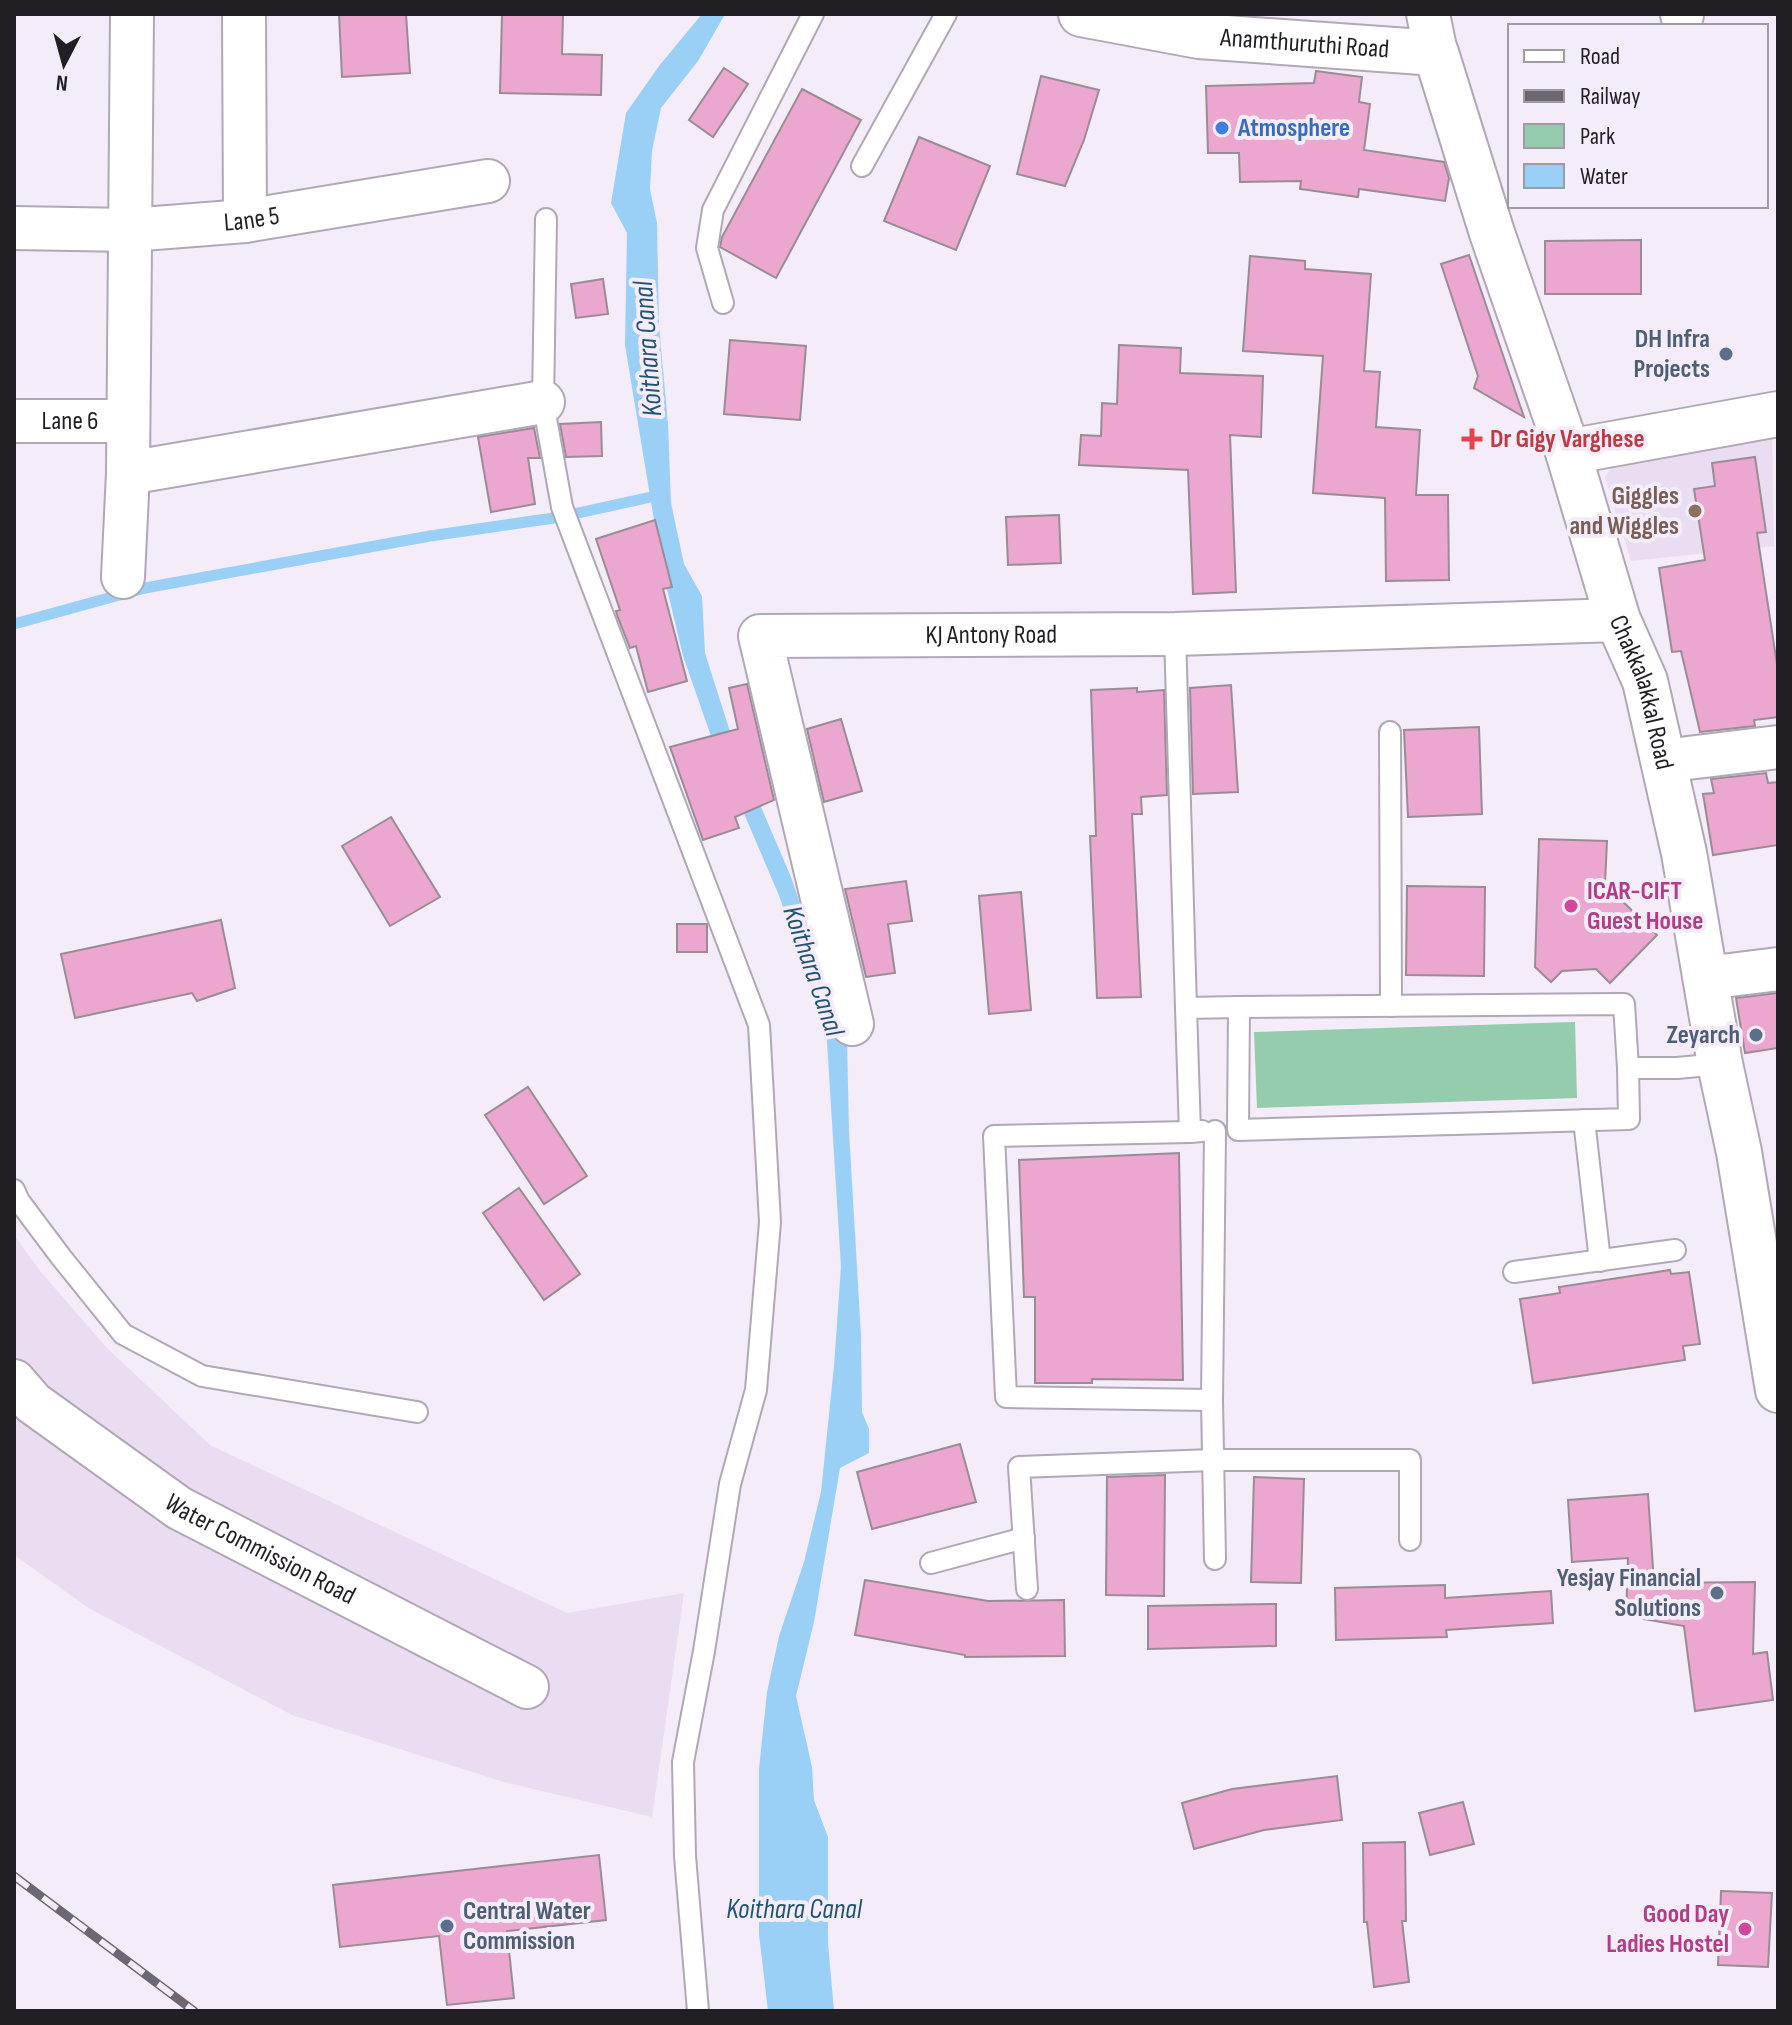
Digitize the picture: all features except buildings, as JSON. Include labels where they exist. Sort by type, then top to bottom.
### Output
[{"type":"street","points":[[123,577],[128,473],[126,421],[132,14]]},
{"type":"street","points":[[244,14],[245,221]]},
{"type":"street","name":"Anamthuruthi Road","points":[[1096,15],[1199,36],[1432,34]]},
{"type":"street","name":"Chakkalakkal Road","points":[[1432,34],[1492,233],[1568,452],[1618,620],[1645,681],[1684,853],[1720,1064],[1739,1152],[1778,1390]]},
{"type":"street","name":"Lane 5","points":[[14,228],[130,230],[245,221],[488,181]]},
{"type":"street","points":[[128,473],[543,402]]},
{"type":"street","points":[[1568,452],[1778,414]]},
{"type":"street","points":[[14,421],[14,447]]},
{"type":"street","name":"Lane 6","points":[[14,421],[126,421]]},
{"type":"street","name":"KJ Antony Road","points":[[852,1024],[760,636],[1175,634],[1618,620]]},
{"type":"street","points":[[1663,761],[1778,747]]},
{"type":"street","points":[[1706,978],[1778,969]]},
{"type":"street","name":"Water Commission Road","points":[[14,1381],[33,1403],[179,1508],[527,1687]]},
{"type":"lane","points":[[723,303],[707,248],[713,210],[813,14]]},
{"type":"lane","points":[[862,166],[946,14]]},
{"type":"lane","points":[[546,219],[543,402],[562,507],[759,1025],[770,1222],[756,1390],[730,1484],[683,1762],[685,1856],[698,2011]]},
{"type":"lane","points":[[1175,634],[1190,1132]]},
{"type":"lane","points":[[1390,732],[1391,1006]]},
{"type":"lane","points":[[1186,1008],[1624,1004],[1629,1119],[994,1136],[1006,1397],[1212,1400]]},
{"type":"lane","points":[[1238,1130],[1239,1007]]},
{"type":"lane","points":[[1628,1068],[1720,1064]]},
{"type":"lane","points":[[1584,1120],[1600,1261]]},
{"type":"lane","points":[[1215,1131],[1212,1400],[1215,1559]]},
{"type":"lane","points":[[14,1190],[61,1257],[123,1334],[202,1376],[417,1412]]},
{"type":"lane","points":[[1514,1272],[1675,1250]]},
{"type":"lane","points":[[1027,1589],[1019,1467],[1214,1460],[1410,1460],[1410,1540]]},
{"type":"lane","points":[[931,1563],[1024,1538]]},
{"type":"shaded area","name":"Giggles and Wiggles","points":[[1772,436],[1774,546],[1631,561],[1605,477],[1618,458]]},
{"type":"shaded area","points":[[14,1235],[40,1271],[106,1347],[210,1445],[567,1613],[684,1593],[652,1817],[504,1782],[292,1715],[90,1609],[14,1555]]},
{"type":"green space","points":[[1575,1022],[1577,1098],[1257,1108],[1254,1032]]},
{"type":"water","name":"Koithara Canal","points":[[702,14],[730,14],[724,16],[698,61],[661,108],[652,151],[650,189],[657,223],[659,325],[671,503],[684,564],[702,596],[705,653],[734,744],[791,877],[847,1041],[862,1412],[869,1429],[869,1453],[840,1468],[814,1622],[796,1696],[812,1767],[814,1800],[828,1837],[828,1943],[834,2011],[768,2011],[759,1934],[759,1769],[767,1692],[779,1636],[804,1562],[821,1492],[834,1366],[841,1267],[827,1042],[820,1010],[778,893],[712,739],[683,656],[662,568],[625,345],[627,233],[611,203],[626,113],[659,66]]},
{"type":"waterway","points":[[578,513],[660,495]]},
{"type":"waterway","points":[[14,624],[145,588],[430,536],[554,518]]},
{"type":"railway","points":[[14,1876],[194,2011]]},
{"type":"place","name":"Atmosphere","points":[[1222,128]]},
{"type":"place","name":"DH Infra Projects","points":[[1726,354]]},
{"type":"place","name":"Dr Gigy Varghese","points":[[1472,439]]},
{"type":"place","name":"Giggles and Wiggles","points":[[1695,511]]},
{"type":"place","name":"ICAR-CIFT Guest House","points":[[1571,906]]},
{"type":"place","name":"Zeyarch","points":[[1756,1035]]},
{"type":"place","name":"Yesjay Financial Solutions","points":[[1717,1593]]},
{"type":"place","name":"Central Water Commission","points":[[447,1926]]},
{"type":"place","name":"Good Day Ladies Hostel","points":[[1745,1929]]}]
